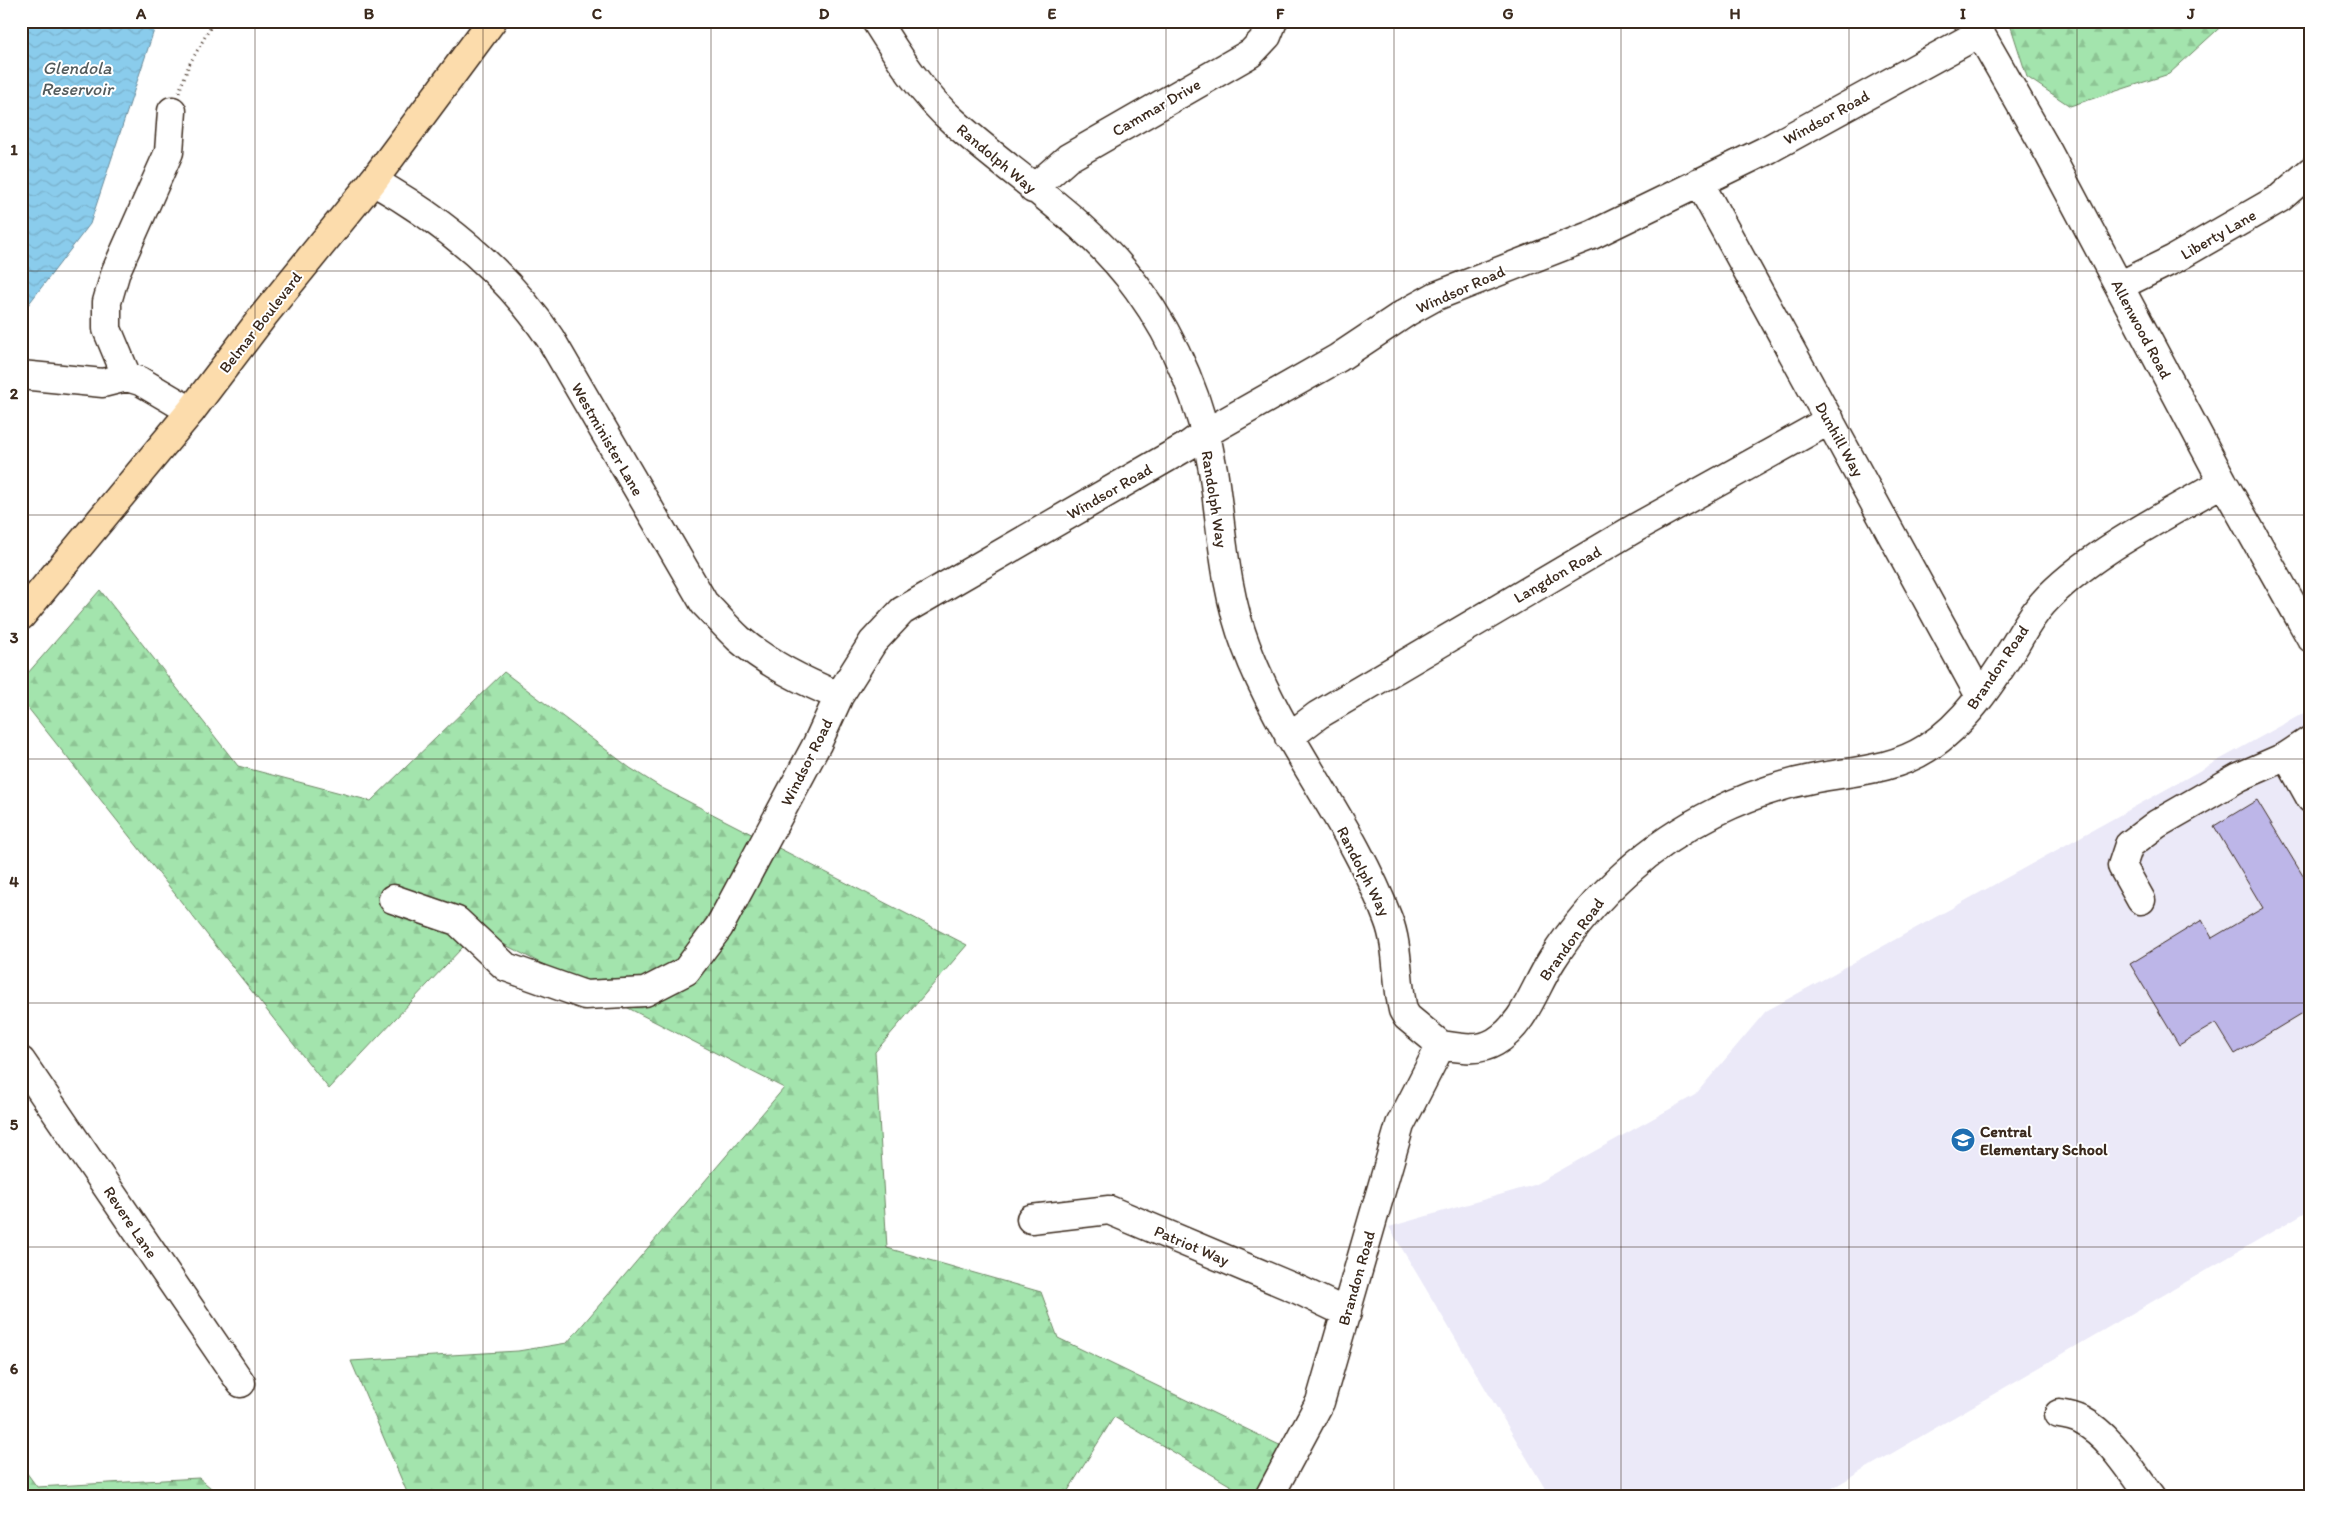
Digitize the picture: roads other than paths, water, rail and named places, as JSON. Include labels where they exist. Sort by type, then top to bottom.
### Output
[{"type":"main road","name":"Belmar Boulevard","points":[[21,616],[190,411],[264,315],[373,181],[492,21]]},
{"type":"street","name":"Randolph Way","points":[[876,21],[899,57],[951,120],[1033,189],[1076,220],[1097,240],[1138,289],[1170,340],[1200,409],[1212,467],[1226,573],[1234,610],[1258,676],[1289,737],[1355,849],[1389,922],[1403,1010],[1407,1017],[1441,1045]]},
{"type":"street","name":"Cammar Drive","points":[[1033,189],[1068,158],[1251,53],[1267,36],[1273,21]]},
{"type":"street","name":"Windsor Road","points":[[393,899],[457,921],[506,967],[585,995],[645,992],[686,971],[719,927],[817,744],[839,696],[873,642],[902,611],[1189,445],[1204,434],[1338,358],[1407,312],[1436,296],[1592,235],[1769,149],[1976,27]]},
{"type":"street","name":"Allenwood Road","points":[[1976,27],[2048,152],[2223,482],[2311,638]]},
{"type":"street","points":[[127,377],[107,329],[107,302],[116,271],[169,152],[172,111]]},
{"type":"street","name":"Liberty Lane","points":[[2119,286],[2174,259],[2280,198],[2311,171]]},
{"type":"street","name":"Westminister Lane","points":[[373,181],[404,199],[484,261],[507,281],[529,307],[550,338],[704,603],[739,638],[768,660],[810,684],[839,696]]},
{"type":"street","name":"Dunhill Way","points":[[1699,182],[1980,696]]},
{"type":"street","points":[[21,375],[103,383],[127,377],[140,381],[190,411]]},
{"type":"street","name":"Langdon Road","points":[[1289,737],[1318,715],[1637,527],[1830,420]]},
{"type":"street","name":"Brandon Road","points":[[1269,1497],[1320,1402],[1400,1125],[1441,1045],[1480,1049],[1510,1031],[1523,1015],[1552,959],[1584,916],[1629,870],[1675,835],[1720,810],[1767,791],[1814,778],[1875,769],[1909,758],[1947,734],[1980,696],[2029,621],[2044,602],[2073,575],[2223,482]]},
{"type":"street","points":[[2141,900],[2122,866],[2128,845],[2157,824],[2239,777],[2287,756],[2311,740]]},
{"type":"street","points":[[2287,756],[2311,799]]},
{"type":"street","name":"Revere Lane","points":[[21,1061],[241,1383]]},
{"type":"street","name":"Patriot Way","points":[[1031,1219],[1109,1210],[1347,1313]]},
{"type":"street","points":[[2059,1414],[2079,1419],[2094,1429],[2108,1442],[2151,1497]]},
{"type":"water","name":"Glendola Reservoir","points":[[21,21],[157,21],[90,224],[21,314]]},
{"type":"place","name":"Central Elementary School","points":[[1963,1140]]}]
